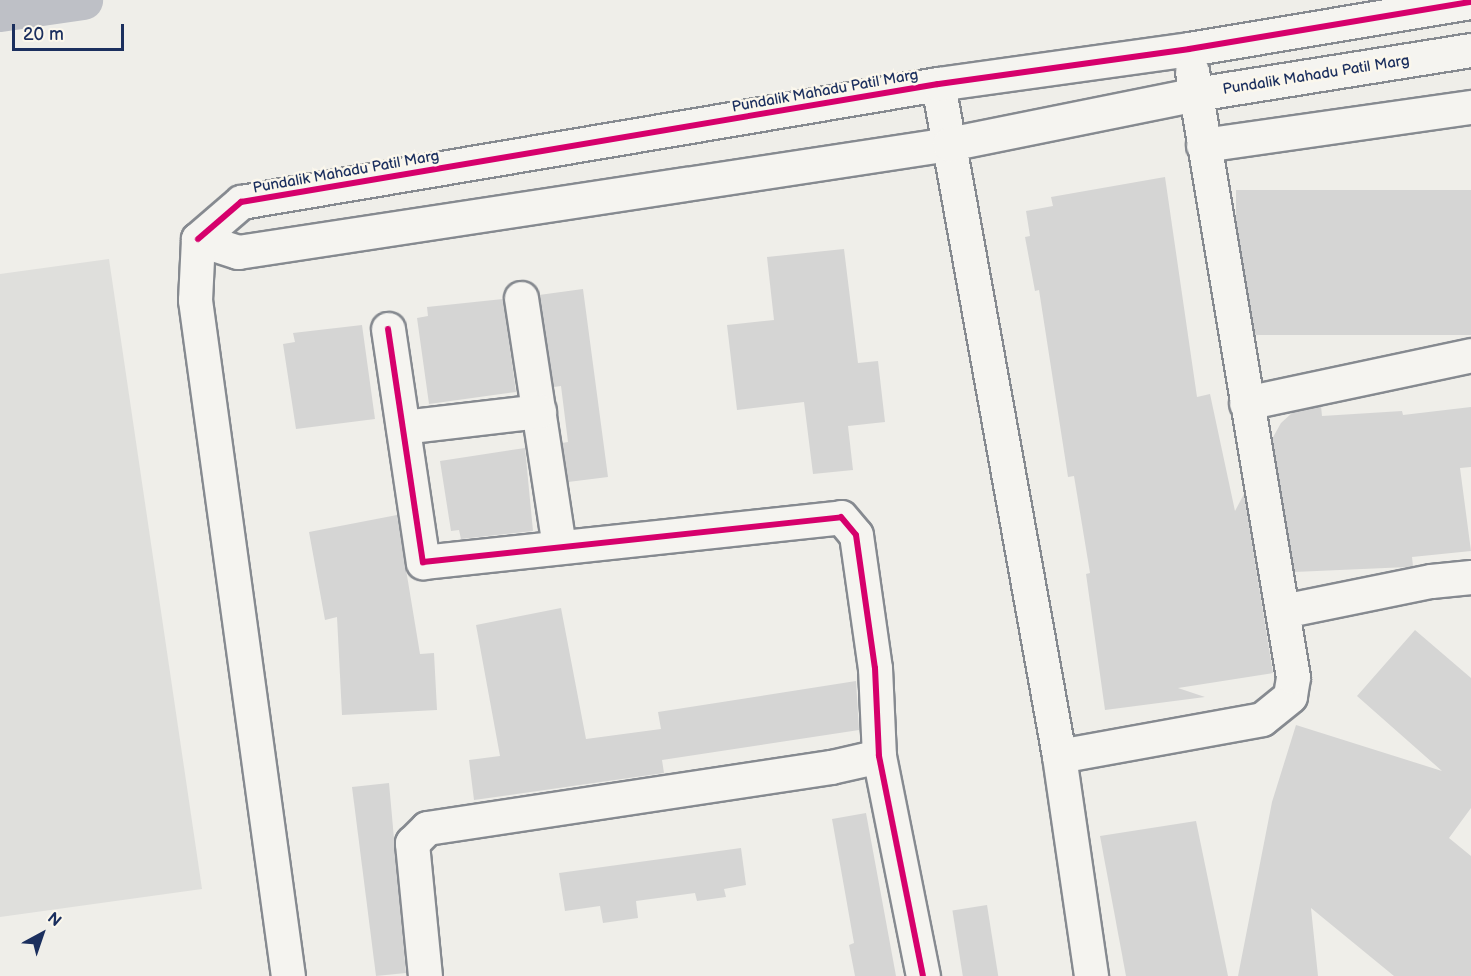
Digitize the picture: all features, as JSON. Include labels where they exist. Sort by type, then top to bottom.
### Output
[{"type":"street","name":"Pundalik Mahadu Patil Marg","points":[[198,239],[241,202],[938,84],[1189,49],[1471,2]]},
{"type":"street","points":[[1059,756],[1262,719],[1276,710],[1290,696],[1293,677],[1283,611],[1246,403],[1189,49]]},
{"type":"street","name":"Pundalik Mahadu Patil Marg","points":[[198,239],[238,252],[949,144],[1196,94],[1471,50]]},
{"type":"street","points":[[938,84],[1059,756],[1091,976]]},
{"type":"street","points":[[1203,145],[1471,107]]},
{"type":"street","points":[[198,239],[195,300],[288,976]]},
{"type":"street","points":[[521,298],[560,546]]},
{"type":"street","points":[[388,329],[423,562],[841,517],[856,535],[875,668],[879,756],[923,976]]},
{"type":"street","points":[[1246,403],[1471,355]]},
{"type":"street","points":[[403,427],[539,411]]},
{"type":"street","points":[[1283,611],[1431,581],[1471,577]]},
{"type":"street","points":[[425,976],[412,843],[427,828],[831,767],[879,756]]},
{"type":"shaded area","points":[[109,259],[202,889],[0,917],[0,274]]},
{"type":"building","points":[[1165,177],[1197,397],[1210,394],[1235,511],[1244,494],[1273,673],[1178,688],[1205,697],[1105,710],[1086,574],[1090,573],[1074,476],[1068,477],[1039,290],[1035,291],[1025,237],[1030,236],[1026,211],[1053,206],[1051,197]]},
{"type":"building","points":[[1236,190],[1471,190],[1471,335],[1236,335]]},
{"type":"building","points":[[844,249],[858,363],[878,361],[885,422],[848,426],[853,470],[813,474],[804,402],[737,410],[727,325],[774,320],[767,257]]},
{"type":"building","points":[[583,289],[608,477],[568,482],[562,443],[568,442],[561,386],[554,387],[539,295]]},
{"type":"building","points":[[503,299],[516,392],[429,404],[417,318],[428,316],[427,307]]},
{"type":"building","points":[[362,325],[375,419],[296,429],[283,344],[295,342],[293,333]]},
{"type":"building","points":[[1321,406],[1322,416],[1402,411],[1403,415],[1471,407],[1471,467],[1460,468],[1471,551],[1412,557],[1413,566],[1408,567],[1294,572],[1272,439],[1281,423],[1293,412]]},
{"type":"building","points":[[525,448],[533,531],[461,539],[459,530],[451,531],[440,461]]},
{"type":"building","points":[[397,515],[420,654],[434,653],[437,710],[342,715],[337,617],[325,620],[309,532]]},
{"type":"building","points":[[561,608],[586,739],[661,729],[658,712],[856,681],[859,730],[662,760],[664,773],[474,800],[469,760],[500,756],[476,625]]},
{"type":"building","points":[[1415,630],[1471,678],[1471,808],[1449,838],[1471,856],[1471,976],[1394,976],[1311,908],[1318,976],[1238,976],[1272,802],[1296,725],[1442,771],[1357,696]]},
{"type":"building","points":[[389,783],[406,973],[376,976],[352,787]]},
{"type":"building","points":[[866,813],[896,976],[855,976],[849,945],[854,943],[832,819]]},
{"type":"building","points":[[1196,821],[1228,976],[1126,976],[1100,836]]},
{"type":"building","points":[[741,848],[746,885],[724,889],[726,897],[697,901],[695,893],[636,901],[638,918],[603,923],[600,906],[565,911],[559,873]]},
{"type":"building","points":[[987,905],[998,976],[963,976],[952,910]]},
{"type":"waterway","points":[[0,12],[83,0]]},
{"type":"cycle path","points":[[198,239],[241,202],[938,84],[1189,49],[1471,2]]},
{"type":"cycle path","points":[[388,329],[423,562],[841,517],[856,535],[875,668],[879,756],[923,976]]}]
